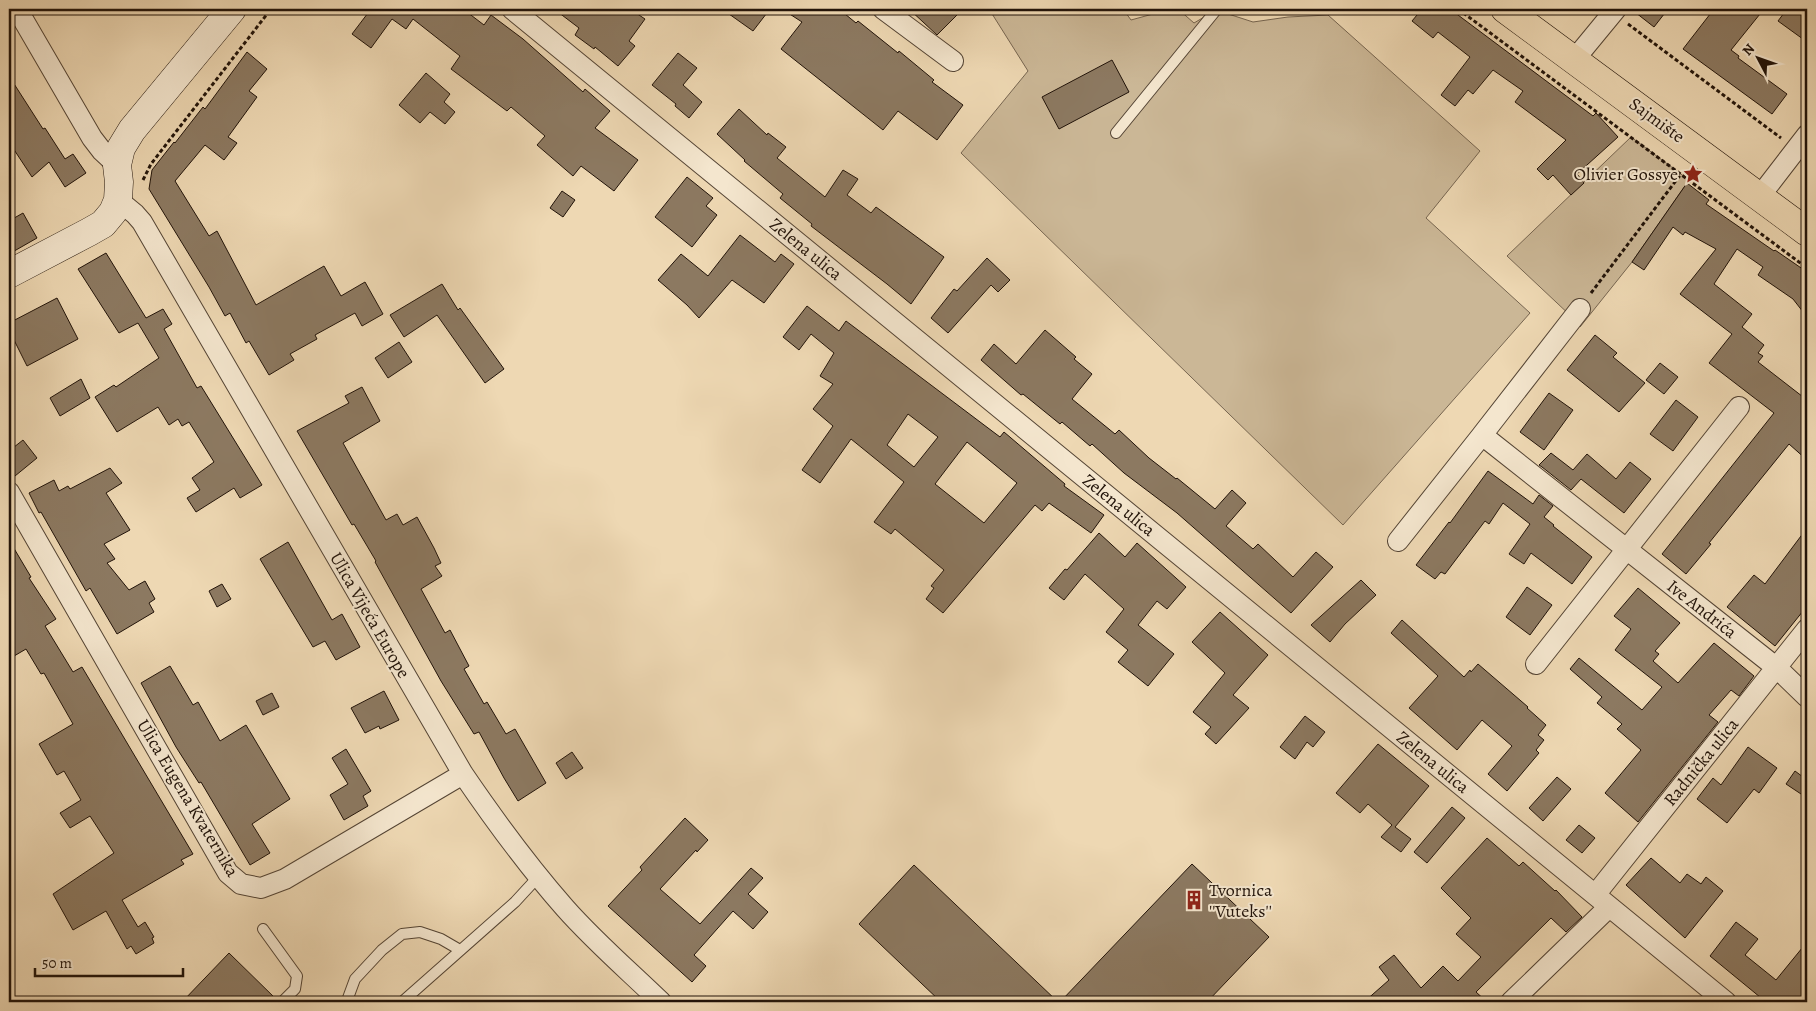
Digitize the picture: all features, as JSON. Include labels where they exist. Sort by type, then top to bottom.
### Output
[{"type":"main road","points":[[9,274],[96,228],[124,204],[117,164],[121,148],[132,130],[232,9]]},
{"type":"main road","name":"Sajmište","points":[[1505,9],[1807,232]]},
{"type":"street","points":[[17,9],[92,138],[102,151],[117,164]]},
{"type":"street","name":"Zelena ulica","points":[[512,9],[1726,1002]]},
{"type":"street","points":[[884,9],[953,61]]},
{"type":"street","points":[[1574,60],[1615,11]]},
{"type":"street","points":[[1760,196],[1802,142]]},
{"type":"street","name":"Ulica Vijeća Europe","points":[[124,204],[142,222],[463,774],[497,824],[538,877],[595,939],[661,1002]]},
{"type":"street","points":[[1398,541],[1580,309]]},
{"type":"street","points":[[1536,664],[1739,407]]},
{"type":"street","name":"Ive Andrića","points":[[1482,435],[1777,668],[1807,696]]},
{"type":"street","name":"Ulica Eugena Kvaternika","points":[[9,492],[228,873],[241,884],[261,888],[286,879],[463,774]]},
{"type":"street","name":"Radnička ulica","points":[[1511,1002],[1602,901],[1807,629]]},
{"type":"lane","points":[[1116,133],[1217,9]]},
{"type":"lane","points":[[402,1002],[515,902],[538,877]]},
{"type":"lane","points":[[263,929],[297,976],[295,989],[282,1002]]},
{"type":"lane","points":[[350,1002],[348,998],[355,979],[382,950],[402,934],[420,932],[441,939],[460,950]]},
{"type":"path","points":[[124,204],[151,164],[271,9]]},
{"type":"path","points":[[1458,9],[1807,268]]},
{"type":"path","points":[[1615,11],[1802,142]]},
{"type":"path","points":[[1580,309],[1681,174]]},
{"type":"shaded area","points":[[989,9],[1123,9],[1131,20],[1171,9],[1178,9],[1194,23],[1216,10],[1253,22],[1288,17],[1328,15],[1480,151],[1426,218],[1530,313],[1343,525],[961,153],[1028,71]]},
{"type":"shaded area","points":[[1631,137],[1689,180],[1632,262],[1580,327],[1573,318],[1507,256]]},
{"type":"building","points":[[371,9],[463,9],[484,25],[491,15],[523,39],[583,92],[585,89],[610,111],[595,128],[638,160],[614,191],[581,166],[573,176],[537,145],[545,136],[511,107],[507,111],[451,69],[460,56],[413,19],[406,29],[392,19],[371,48],[352,34]]},
{"type":"building","points":[[554,9],[630,9],[645,19],[629,41],[635,46],[618,66],[595,47],[594,49],[575,35],[579,28]]},
{"type":"building","points":[[722,9],[770,9],[753,31]]},
{"type":"building","points":[[782,9],[839,9],[856,23],[858,21],[898,53],[899,51],[934,80],[932,82],[963,105],[937,140],[898,111],[883,130],[781,49],[802,22]]},
{"type":"building","points":[[909,9],[963,9],[937,35]]},
{"type":"building","points":[[1422,9],[1450,9],[1593,116],[1596,113],[1618,137],[1577,174],[1584,183],[1571,195],[1553,175],[1548,180],[1537,169],[1566,140],[1515,102],[1523,91],[1493,70],[1473,94],[1468,90],[1455,106],[1441,95],[1470,57],[1438,32],[1433,38],[1412,21]]},
{"type":"building","points":[[1631,9],[1668,9],[1654,27]]},
{"type":"building","points":[[1714,9],[1764,9],[1731,50],[1739,56],[1738,58],[1787,94],[1772,114],[1683,49]]},
{"type":"building","points":[[1787,9],[1807,9],[1807,42],[1778,21]]},
{"type":"building","points":[[247,52],[267,69],[249,91],[257,97],[228,137],[237,143],[224,160],[205,145],[175,181],[209,236],[217,231],[256,305],[324,266],[341,296],[365,282],[383,314],[362,326],[355,313],[315,335],[317,339],[290,354],[294,360],[269,375],[249,341],[246,343],[230,313],[225,316],[149,189],[152,170],[203,107],[205,109]]},
{"type":"building","points":[[678,53],[697,68],[683,85],[702,102],[689,118],[675,106],[676,104],[652,85]]},
{"type":"building","points":[[1112,60],[1129,92],[1059,129],[1042,97]]},
{"type":"building","points":[[426,73],[450,94],[444,102],[455,112],[445,124],[430,112],[420,123],[399,105]]},
{"type":"building","points":[[9,76],[65,159],[73,154],[86,173],[65,187],[49,162],[32,177],[9,142]]},
{"type":"building","points":[[739,109],[767,135],[768,133],[786,147],[777,158],[825,197],[843,170],[858,179],[847,195],[871,213],[876,207],[944,257],[911,304],[811,226],[812,224],[780,198],[783,194],[744,161],[717,134]]},
{"type":"building","points":[[687,177],[713,198],[706,206],[717,215],[692,247],[655,217]]},
{"type":"building","points":[[1687,183],[1709,200],[1706,204],[1807,272],[1807,317],[1793,299],[1758,275],[1763,267],[1737,249],[1714,284],[1752,314],[1742,327],[1764,345],[1758,353],[1763,356],[1758,362],[1807,400],[1807,460],[1789,444],[1686,574],[1662,554],[1774,413],[1709,363],[1732,334],[1680,294],[1716,249],[1685,232],[1683,235],[1673,227],[1644,270],[1632,262]]},
{"type":"building","points":[[562,191],[575,200],[563,217],[550,208]]},
{"type":"building","points":[[23,213],[37,238],[9,254],[9,221]]},
{"type":"building","points":[[740,235],[775,262],[781,254],[794,264],[764,303],[732,280],[699,318],[658,280],[681,254],[708,276]]},
{"type":"building","points":[[106,253],[146,318],[163,309],[172,324],[164,329],[197,388],[201,386],[262,485],[240,498],[234,488],[196,512],[187,498],[200,490],[192,478],[214,462],[189,422],[182,426],[178,419],[169,425],[158,407],[117,432],[95,397],[114,385],[116,387],[159,358],[138,323],[119,333],[78,269]]},
{"type":"building","points":[[987,258],[1010,280],[998,292],[991,285],[948,333],[931,318],[954,289],[957,291]]},
{"type":"building","points":[[442,284],[458,310],[460,308],[504,369],[485,383],[437,315],[404,337],[390,315]]},
{"type":"building","points":[[57,298],[78,339],[27,366],[9,330],[9,323]]},
{"type":"building","points":[[807,306],[839,331],[846,321],[1000,437],[1004,432],[1065,484],[1064,486],[1104,515],[1091,533],[1049,503],[1042,511],[1035,505],[943,613],[926,599],[934,588],[931,586],[944,570],[895,529],[891,534],[874,522],[904,482],[851,439],[820,483],[802,470],[833,426],[813,409],[833,384],[820,376],[834,353],[811,334],[799,350],[783,337]],"holes":[[[908,414],[938,437],[914,467],[887,445]],[[967,442],[1017,483],[984,523],[935,484]]]},
{"type":"building","points":[[1045,330],[1092,374],[1072,399],[1115,434],[1119,430],[1149,458],[1215,509],[1232,490],[1246,503],[1226,526],[1253,549],[1258,544],[1293,577],[1316,552],[1333,567],[1291,613],[1177,513],[1124,473],[1092,444],[1090,446],[1062,422],[1060,424],[1023,394],[1021,395],[981,360],[994,344],[1016,364]]},
{"type":"building","points":[[1595,335],[1617,353],[1613,357],[1645,383],[1619,412],[1567,370]]},
{"type":"building","points":[[399,342],[412,362],[388,378],[375,358]]},
{"type":"building","points":[[1660,363],[1678,377],[1664,394],[1646,380]]},
{"type":"building","points":[[81,379],[90,398],[60,416],[50,398]]},
{"type":"building","points":[[362,387],[380,421],[343,443],[386,520],[397,514],[403,525],[417,517],[434,548],[441,563],[435,566],[442,576],[421,589],[445,633],[450,630],[469,666],[464,669],[484,704],[487,702],[506,734],[515,729],[546,783],[518,801],[479,732],[474,734],[441,681],[376,561],[354,524],[352,525],[297,431],[349,403],[345,396]]},
{"type":"building","points":[[1549,393],[1573,410],[1544,450],[1520,432]]},
{"type":"building","points":[[1676,400],[1698,417],[1673,451],[1650,434]]},
{"type":"building","points":[[23,440],[37,458],[15,476],[9,468],[9,451]]},
{"type":"building","points":[[1551,453],[1573,470],[1587,454],[1616,479],[1630,462],[1651,479],[1624,513],[1581,479],[1571,490],[1539,465]]},
{"type":"building","points":[[110,468],[122,483],[106,493],[130,530],[104,544],[115,559],[107,563],[129,590],[145,581],[155,599],[149,603],[154,612],[117,634],[90,588],[86,591],[29,493],[54,480],[59,491],[68,486],[70,489]]},
{"type":"building","points":[[1488,471],[1533,504],[1539,495],[1553,506],[1544,517],[1592,557],[1572,584],[1531,553],[1524,564],[1509,554],[1530,524],[1503,503],[1489,524],[1485,521],[1445,574],[1441,572],[1435,579],[1416,565]]},
{"type":"building","points":[[1807,528],[1807,606],[1775,646],[1727,607],[1754,575],[1765,584]]},
{"type":"building","points":[[1099,533],[1125,557],[1137,543],[1186,587],[1167,609],[1157,601],[1138,625],[1174,654],[1148,686],[1118,662],[1128,650],[1106,632],[1124,609],[1085,574],[1064,600],[1049,588]]},
{"type":"building","points":[[9,540],[31,577],[29,578],[56,619],[45,626],[73,672],[82,667],[193,854],[181,860],[184,864],[122,900],[138,927],[145,922],[154,937],[152,938],[154,943],[136,954],[131,946],[127,949],[106,911],[73,930],[53,894],[114,853],[90,816],[70,828],[60,813],[81,800],[64,771],[57,775],[39,744],[73,724],[44,673],[41,674],[26,649],[9,659]]},
{"type":"building","points":[[288,542],[332,620],[342,614],[360,647],[336,660],[325,641],[313,647],[260,559]]},
{"type":"building","points":[[1361,580],[1376,595],[1345,624],[1330,642],[1311,625]]},
{"type":"building","points":[[222,584],[231,599],[217,607],[209,591]]},
{"type":"building","points":[[1527,587],[1552,605],[1530,635],[1506,617]]},
{"type":"building","points":[[1638,588],[1680,623],[1655,651],[1659,654],[1653,661],[1678,683],[1714,643],[1754,676],[1739,696],[1731,690],[1709,715],[1718,722],[1638,822],[1605,793],[1641,750],[1617,729],[1622,724],[1597,703],[1602,697],[1570,669],[1579,658],[1642,710],[1662,687],[1615,650],[1631,629],[1614,616]]},
{"type":"building","points":[[1220,612],[1268,655],[1233,695],[1249,708],[1216,744],[1205,734],[1211,727],[1193,712],[1225,673],[1192,642]]},
{"type":"building","points":[[1402,620],[1464,677],[1478,664],[1546,725],[1538,735],[1544,740],[1536,750],[1539,753],[1507,791],[1488,774],[1512,746],[1482,720],[1457,750],[1409,708],[1438,676],[1391,633]]},
{"type":"building","points":[[170,666],[193,705],[198,702],[220,741],[246,725],[290,799],[252,824],[270,853],[250,865],[201,782],[199,783],[176,747],[141,683]]},
{"type":"building","points":[[384,691],[399,720],[380,729],[379,726],[365,733],[351,708]]},
{"type":"building","points":[[272,693],[279,707],[263,715],[256,701]]},
{"type":"building","points":[[1305,716],[1325,732],[1313,747],[1307,742],[1295,759],[1280,747]]},
{"type":"building","points":[[1378,744],[1429,786],[1395,827],[1411,839],[1401,852],[1381,837],[1392,825],[1368,804],[1360,813],[1336,793]]},
{"type":"building","points":[[1748,747],[1777,768],[1759,793],[1754,789],[1727,823],[1697,799],[1713,778],[1721,785]]},
{"type":"building","points":[[346,749],[371,791],[363,796],[368,806],[344,820],[330,795],[348,784],[332,758]]},
{"type":"building","points":[[572,752],[583,768],[566,779],[556,763]]},
{"type":"building","points":[[1795,771],[1807,780],[1807,798],[1786,784]]},
{"type":"building","points":[[1557,777],[1571,789],[1543,821],[1529,808]]},
{"type":"building","points":[[1452,807],[1465,818],[1427,863],[1414,852]]},
{"type":"building","points":[[685,818],[708,840],[697,852],[696,850],[660,889],[700,924],[751,868],[763,878],[748,894],[768,912],[753,929],[733,911],[694,955],[706,966],[692,982],[608,906],[642,870],[640,867]]},
{"type":"building","points":[[1579,825],[1595,838],[1582,853],[1566,840]]},
{"type":"building","points":[[1487,838],[1519,866],[1523,862],[1556,890],[1582,917],[1566,932],[1551,918],[1476,992],[1487,1002],[1364,1002],[1389,980],[1379,967],[1394,955],[1421,988],[1443,966],[1458,981],[1481,957],[1456,934],[1471,918],[1441,888]]},
{"type":"building","points":[[1651,858],[1680,883],[1687,874],[1701,884],[1706,877],[1723,891],[1685,938],[1626,885]]},
{"type":"building","name":"Tvornica ''Vuteks''","points":[[1192,864],[1269,937],[1207,1002],[1060,1002]]},
{"type":"building","points":[[914,865],[1058,1002],[941,1002],[859,924]]},
{"type":"building","points":[[1736,922],[1758,939],[1745,955],[1776,980],[1807,942],[1807,1002],[1766,1002],[1710,956]]},
{"type":"building","points":[[229,953],[276,999],[275,1002],[182,1002]]},
{"type":"place","name":"Olivier Gossye","points":[[1693,174]]},
{"type":"place","name":"Tvornica ''Vuteks''","points":[[1194,900]]}]
